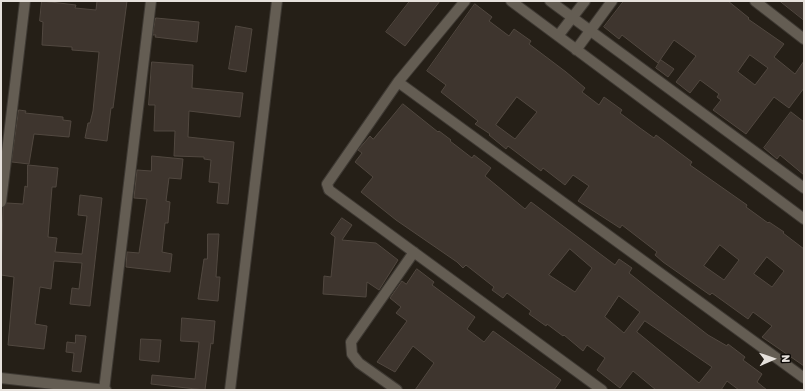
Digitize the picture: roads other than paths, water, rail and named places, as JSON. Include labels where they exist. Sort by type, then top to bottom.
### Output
[{"type":"street","points":[[1,202],[25,1]]},
{"type":"street","points":[[1,378],[105,390],[151,1]]},
{"type":"street","points":[[230,390],[277,1]]},
{"type":"street","points":[[465,1],[398,82],[327,184],[329,190],[602,390]]},
{"type":"street","points":[[511,1],[804,219]]},
{"type":"street","points":[[550,1],[804,188]]},
{"type":"street","points":[[558,36],[585,1]]},
{"type":"street","points":[[576,50],[612,1]]},
{"type":"street","points":[[755,1],[804,39]]},
{"type":"street","points":[[398,82],[804,378]]},
{"type":"street","points":[[396,390],[359,363],[352,354],[352,342],[414,252]]}]
